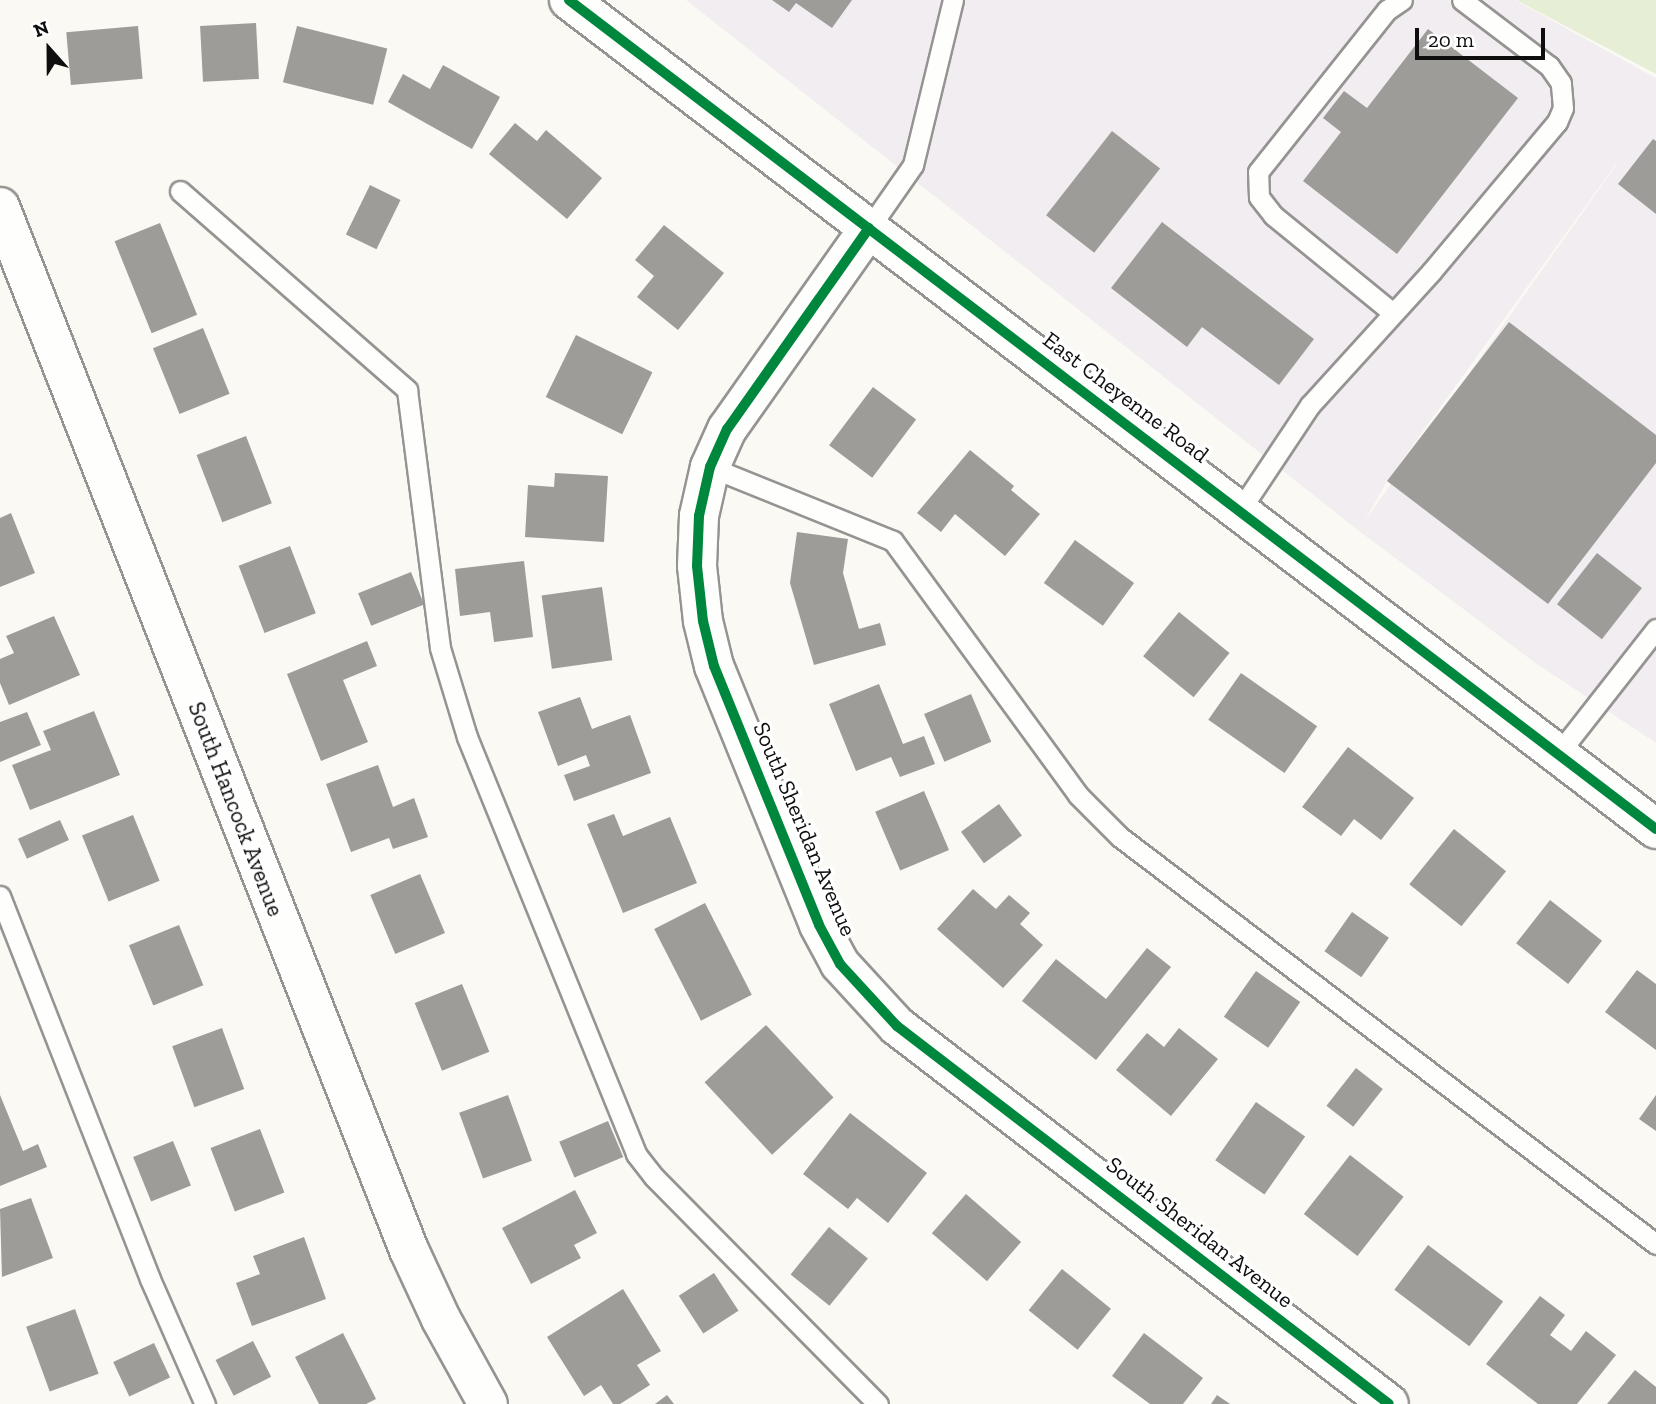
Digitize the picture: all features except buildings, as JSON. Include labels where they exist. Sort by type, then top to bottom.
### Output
[{"type":"street","name":"East Cheyenne Road","points":[[569,0],[1656,829]]},
{"type":"street","name":"South Hancock Avenue","points":[[0,207],[409,1250],[441,1319],[488,1404]]},
{"type":"street","name":"South Sheridan Avenue","points":[[869,228],[752,389],[727,429],[710,467],[699,516],[697,566],[706,632],[720,679],[819,925],[840,964],[897,1026],[1389,1404]]},
{"type":"lane","points":[[869,228],[913,165],[953,0]]},
{"type":"lane","points":[[1393,313],[1273,215],[1259,197],[1258,172],[1387,10],[1402,0]]},
{"type":"lane","points":[[1240,510],[1310,405],[1557,122],[1563,108],[1561,83],[1549,66],[1462,0]]},
{"type":"lane","points":[[180,191],[407,390],[440,648],[467,737],[636,1154],[654,1177],[878,1404]]},
{"type":"lane","points":[[710,467],[892,541],[1078,795],[1120,837],[1656,1244]]},
{"type":"lane","points":[[1558,754],[1656,629]]},
{"type":"lane","points":[[0,896],[150,1279],[205,1404]]},
{"type":"shaded area","points":[[686,0],[1515,0],[1656,78],[1656,743],[1534,662],[1359,531]],"holes":[[[1617,164],[1364,522],[1387,481]]]},
{"type":"green space","points":[[1516,0],[1656,0],[1656,74]]},
{"type":"cycle path","points":[[569,0],[1656,829]]},
{"type":"cycle path","points":[[869,228],[727,429],[710,467],[699,516],[697,566],[703,621],[714,666],[819,925],[840,964],[897,1026],[1389,1404]]}]
